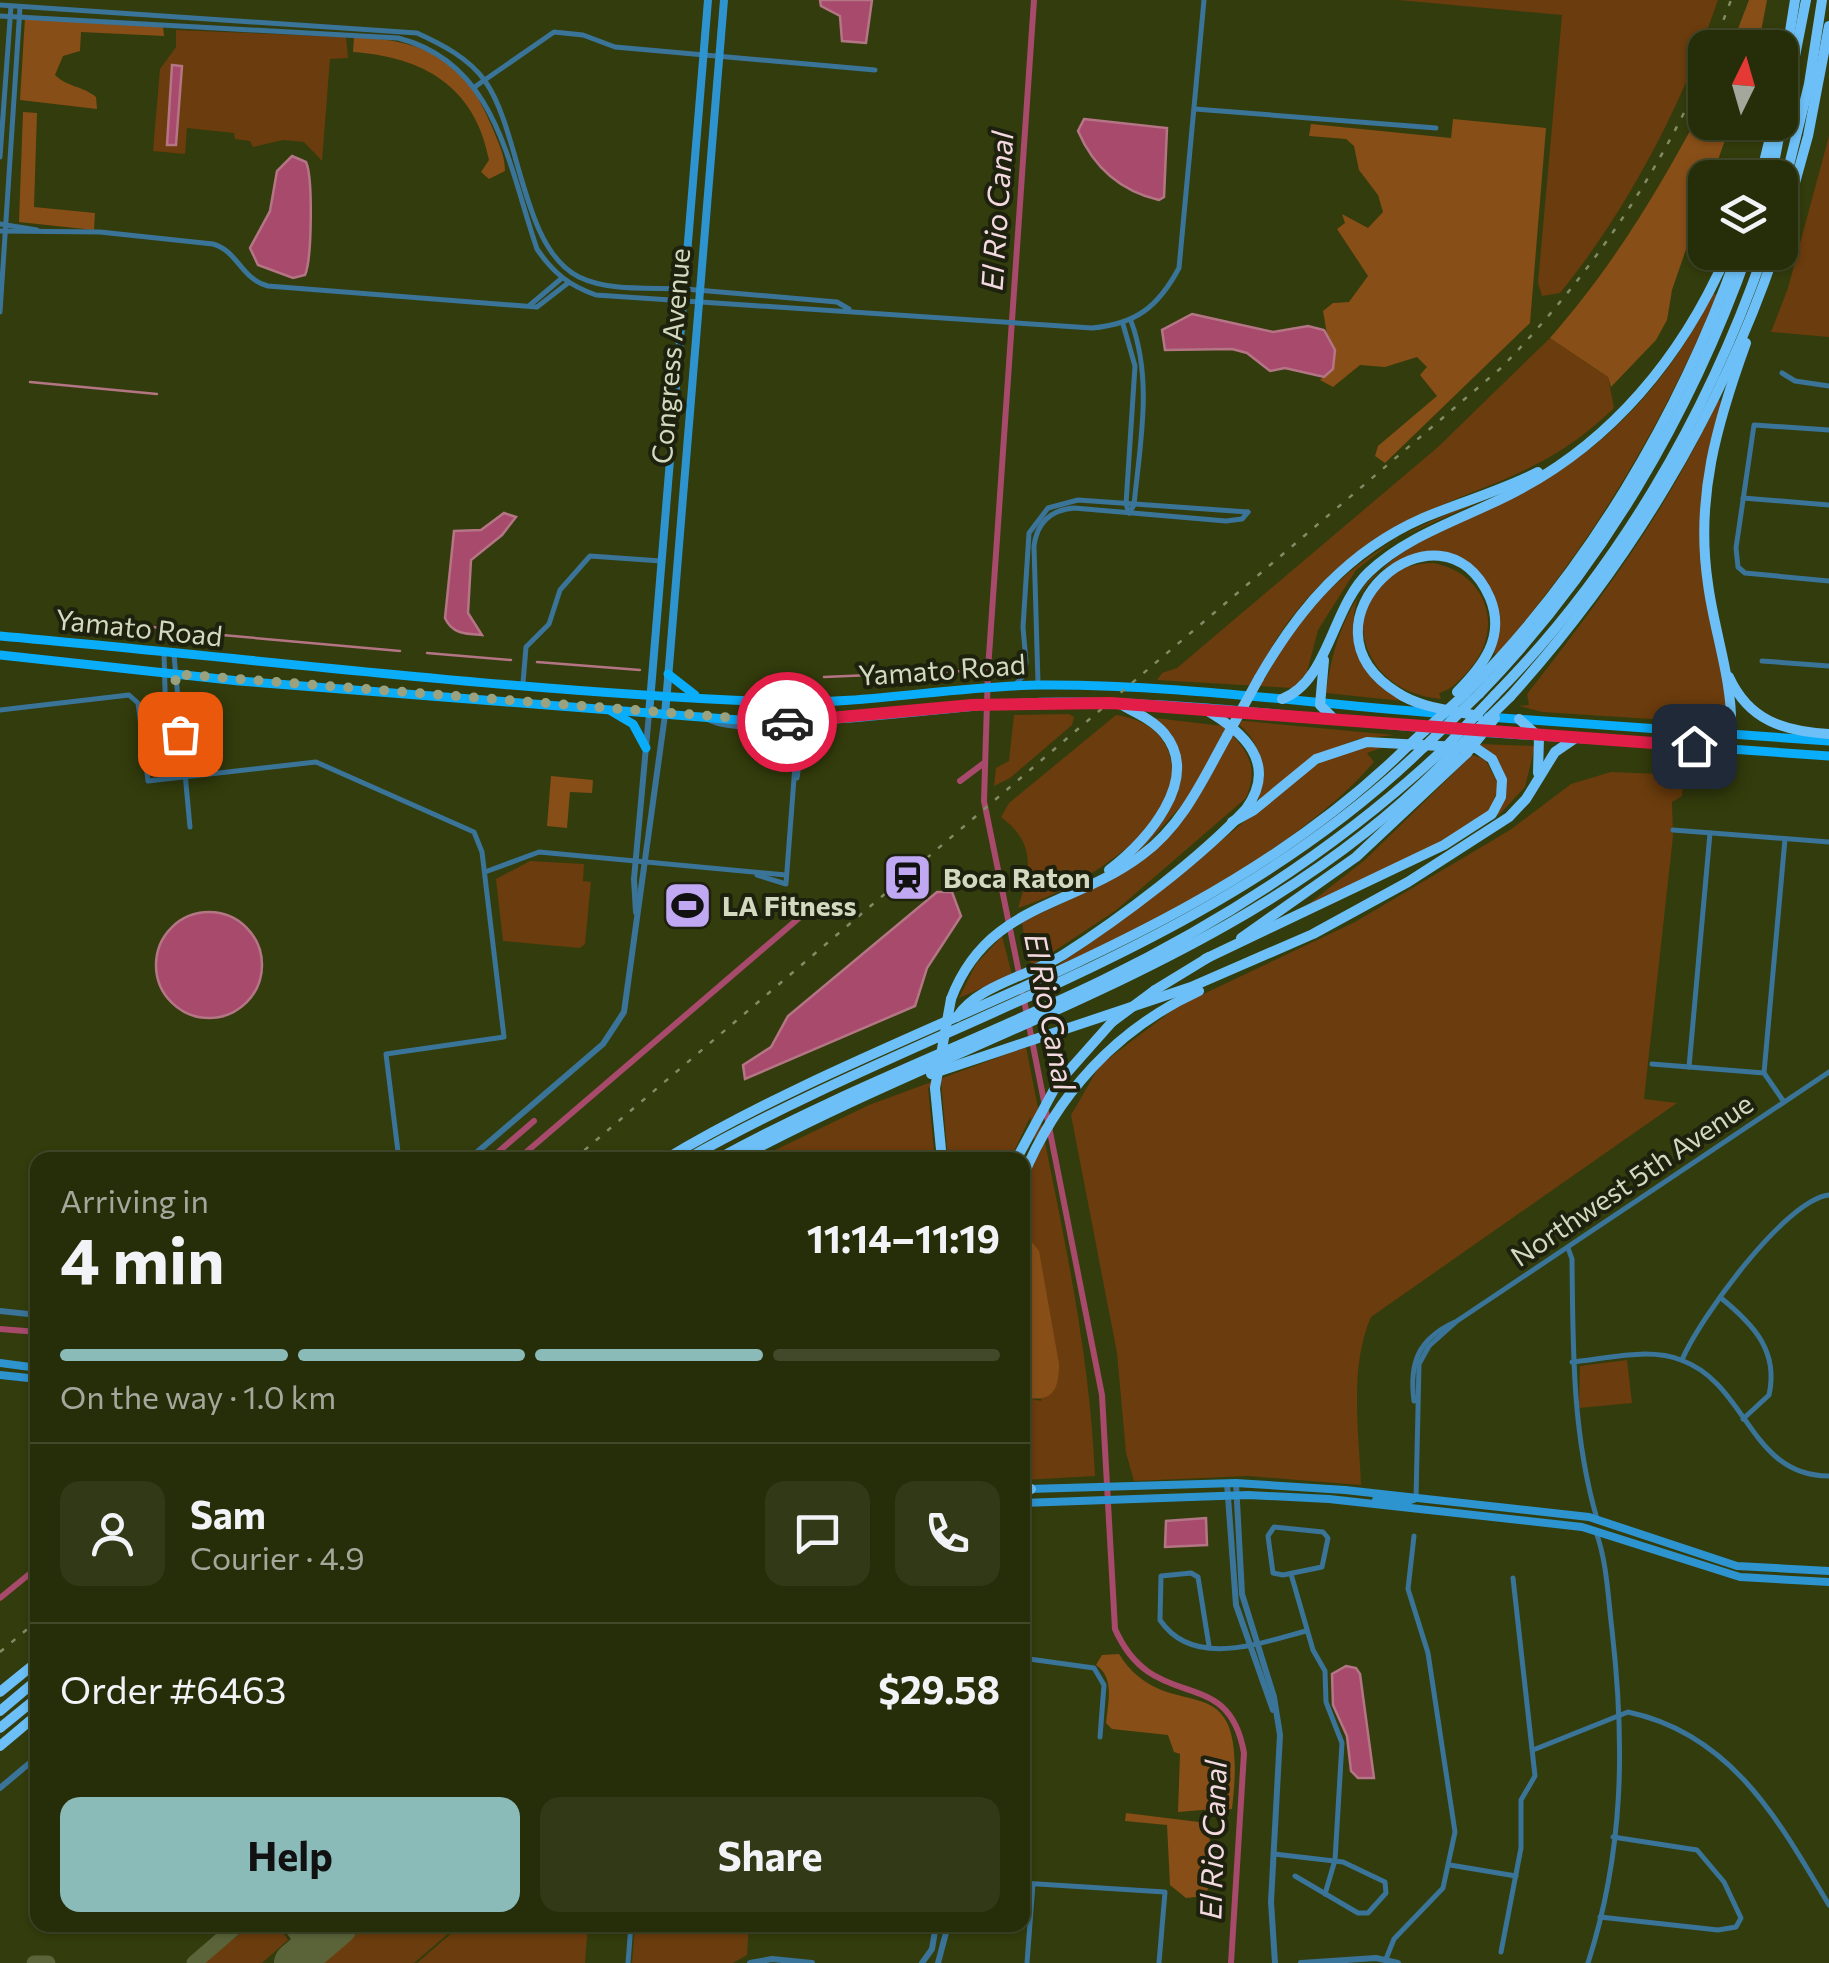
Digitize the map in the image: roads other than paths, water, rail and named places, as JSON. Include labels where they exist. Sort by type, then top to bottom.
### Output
[{"type":"highway","points":[[1790,30],[1795,0]]},
{"type":"highway","points":[[1775,160],[1806,0]]},
{"type":"highway","points":[[1790,160],[1809,84],[1822,0]]},
{"type":"highway","points":[[1798,172],[1829,26]]},
{"type":"highway","points":[[1282,699],[1310,682],[1349,595],[1381,561],[1546,474],[1614,422],[1650,384],[1682,339],[1718,270]]},
{"type":"highway","points":[[679,1152],[792,1091],[1141,933],[1246,873],[1333,810],[1408,746],[1540,608],[1621,494],[1679,391],[1730,270]]},
{"type":"highway","points":[[1036,982],[1148,942],[1259,878],[1347,815],[1480,694],[1565,594],[1636,490],[1698,375],[1741,270]]},
{"type":"highway","points":[[752,1152],[882,1089],[1014,1032],[1262,892],[1367,816],[1442,750],[1495,696],[1578,601],[1645,504],[1716,371],[1757,270]]},
{"type":"highway","points":[[1657,744],[1716,740],[1730,733],[1705,559],[1706,482],[1717,426],[1769,270]]},
{"type":"highway","points":[[1020,1152],[1057,1084],[1112,1022],[1155,990],[1278,914],[1356,857],[1510,697],[1577,618],[1651,512],[1708,408],[1758,301]]},
{"type":"highway","points":[[941,1152],[934,1088],[951,999],[969,963],[992,937],[1022,915],[1133,862],[1169,831],[1306,605],[1359,556],[1412,523],[1528,477],[1614,422]]},
{"type":"highway","points":[[1461,693],[1491,647],[1495,622],[1488,594],[1472,574],[1448,560],[1423,557],[1398,564],[1375,582],[1362,605],[1360,633],[1368,660],[1402,696],[1478,716]]},
{"type":"highway","points":[[1327,639],[1320,702],[1324,714],[1335,720]]},
{"type":"highway","points":[[1721,656],[1736,692],[1760,716],[1786,730],[1829,738]]},
{"type":"highway","points":[[1102,876],[1156,823],[1176,774],[1174,751],[1164,733],[1118,703]]},
{"type":"highway","points":[[1204,708],[1240,731],[1258,761],[1254,796],[1232,822]]},
{"type":"highway","points":[[1518,720],[1539,737],[1537,779]]},
{"type":"highway","points":[[1030,1161],[1061,1105],[1086,1073],[1135,1028],[1462,848],[1518,810],[1555,752],[1574,739]]},
{"type":"highway","points":[[1036,982],[1232,822],[1316,760],[1366,742],[1476,748],[1492,758],[1502,780],[1501,797],[1492,814],[1444,845],[1206,959]]},
{"type":"highway","points":[[1042,1013],[1156,965],[1269,900],[1374,824],[1461,752]]},
{"type":"highway","points":[[731,1152],[807,1113],[1014,1032],[1046,1033],[1191,988],[1260,960]]},
{"type":"highway","points":[[700,1152],[1006,996]]},
{"type":"highway","points":[[0,1692],[30,1668]]},
{"type":"highway","points":[[0,1707],[30,1686]]},
{"type":"highway","points":[[0,1728],[30,1703]]},
{"type":"highway","points":[[0,1746],[30,1721]]},
{"type":"main road","name":"Congress Avenue","points":[[665,715],[700,304],[712,56],[708,0]]},
{"type":"main road","name":"Congress Avenue","points":[[649,714],[684,289],[712,56],[724,0]]},
{"type":"main road","name":"Yamato Road","points":[[0,636],[169,654],[697,697],[820,702],[1038,685],[1829,738]]},
{"type":"main road","points":[[0,652],[16,650],[22,638]]},
{"type":"main road","name":"Yamato Road","points":[[0,652],[162,673],[705,718],[818,722],[972,705],[1118,703],[1829,756]]},
{"type":"main road","points":[[668,674],[674,683],[697,697]]},
{"type":"main road","points":[[996,704],[1038,685]]},
{"type":"main road","points":[[611,710],[633,724],[646,748]]},
{"type":"main road","points":[[0,1363],[30,1367]]},
{"type":"main road","points":[[0,1375],[30,1378]]},
{"type":"main road","points":[[1030,1489],[1231,1483],[1580,1516],[1736,1566],[1807,1570],[1829,1577]]},
{"type":"main road","points":[[1030,1503],[1232,1495],[1352,1502],[1594,1530],[1750,1579],[1815,1582],[1829,1577]]},
{"type":"main road","points":[[1352,1502],[1405,1502],[1416,1498]]},
{"type":"main road","points":[[1750,1579],[1807,1570]]},
{"type":"street","points":[[0,16],[398,38],[435,50],[476,86],[494,124],[538,249],[565,280],[607,298],[837,314],[852,310],[1092,328],[1131,321],[1159,301],[1179,268],[1204,0]]},
{"type":"street","points":[[0,5],[397,28],[438,42],[485,81],[504,122],[542,236],[552,255],[571,272],[598,284],[837,302],[852,310]]},
{"type":"street","points":[[0,158],[11,6]]},
{"type":"street","points":[[0,312],[20,7]]},
{"type":"street","points":[[476,86],[554,32],[582,34],[615,47],[875,70]]},
{"type":"street","points":[[1195,109],[1436,128]]},
{"type":"street","points":[[4,228],[213,244],[227,250],[242,272],[264,285],[537,307],[550,300],[571,272]]},
{"type":"street","points":[[1129,512],[1134,505],[1144,365],[1131,321]]},
{"type":"street","points":[[1123,324],[1136,366],[1126,504],[1129,512]]},
{"type":"street","points":[[1782,373],[1795,381],[1829,386]]},
{"type":"street","points":[[1829,430],[1754,425],[1736,548],[1742,571],[1829,580]]},
{"type":"street","points":[[1742,498],[1829,506]]},
{"type":"street","points":[[1013,686],[1026,670],[1027,545],[1037,524],[1048,508],[1069,500],[1248,512],[1242,519],[1226,520],[1067,508],[1037,524],[1034,546],[1038,685]]},
{"type":"street","points":[[523,683],[526,647],[550,624],[560,590],[590,556],[662,561]]},
{"type":"street","points":[[169,654],[162,673],[166,724],[180,752]]},
{"type":"street","points":[[169,654],[175,674],[190,827]]},
{"type":"street","points":[[1762,661],[1829,666]]},
{"type":"street","points":[[0,710],[129,695],[138,703],[148,782],[307,762],[323,764],[468,826],[479,841],[504,1038],[386,1054],[398,1152]]},
{"type":"street","points":[[477,1152],[615,1030],[629,1000],[649,714]]},
{"type":"street","points":[[636,918],[647,863],[665,715]]},
{"type":"street","points":[[705,718],[725,728],[792,733],[798,742],[786,884],[754,874]]},
{"type":"street","points":[[795,780],[803,736],[818,722]]},
{"type":"street","points":[[1673,830],[1829,842]]},
{"type":"street","points":[[1689,1067],[1710,833]]},
{"type":"street","points":[[1784,839],[1764,1073],[1784,1102]]},
{"type":"street","points":[[484,872],[539,852],[786,875]]},
{"type":"street","points":[[1652,1064],[1764,1073]]},
{"type":"street","name":"Northwest 5th Avenue","points":[[1416,1498],[1415,1412],[1422,1357],[1457,1321],[1829,1072]]},
{"type":"street","points":[[1682,1360],[1720,1298],[1801,1206],[1829,1195]]},
{"type":"street","points":[[1568,1248],[1572,1264],[1572,1362],[1581,1460],[1597,1519]]},
{"type":"street","points":[[1720,1298],[1754,1328],[1769,1358],[1769,1396],[1744,1419]]},
{"type":"street","points":[[0,1312],[30,1314]]},
{"type":"street","points":[[1572,1362],[1651,1355],[1682,1360],[1712,1378],[1764,1449],[1780,1463],[1806,1474],[1829,1476]]},
{"type":"street","points":[[1231,1483],[1232,1579],[1278,1720],[1275,1963]]},
{"type":"street","points":[[1580,1516],[1590,1499]]},
{"type":"street","points":[[1285,1527],[1324,1532],[1328,1538],[1322,1566],[1291,1574],[1277,1574],[1270,1569],[1270,1531],[1285,1527]]},
{"type":"street","points":[[1588,1963],[1600,1917],[1622,1778],[1622,1712],[1603,1556],[1594,1530]]},
{"type":"street","points":[[1603,1556],[1606,1543],[1615,1535]]},
{"type":"street","points":[[1386,1958],[1394,1939],[1437,1899],[1450,1866],[1454,1812],[1439,1748],[1428,1653],[1408,1590],[1414,1536]]},
{"type":"street","points":[[1291,1574],[1307,1630],[1325,1672],[1326,1702],[1342,1743],[1335,1860],[1325,1894]]},
{"type":"street","points":[[1209,1646],[1198,1577],[1161,1576],[1159,1615],[1170,1634],[1209,1646],[1230,1651],[1307,1630]]},
{"type":"street","points":[[1501,1952],[1522,1835],[1521,1800],[1535,1776],[1513,1578]]},
{"type":"street","points":[[1030,1659],[1094,1668],[1104,1685],[1100,1738]]},
{"type":"street","points":[[1533,1750],[1622,1712],[1637,1714],[1708,1746],[1737,1768],[1779,1820],[1829,1905]]},
{"type":"street","points":[[0,1788],[30,1763]]},
{"type":"street","points":[[1600,1917],[1670,1928],[1730,1930],[1739,1924],[1739,1910],[1697,1850],[1613,1837]]},
{"type":"street","points":[[1274,1854],[1335,1860],[1387,1888],[1383,1899],[1363,1914],[1295,1876]]},
{"type":"street","points":[[1450,1866],[1516,1876]]},
{"type":"street","points":[[1030,1884],[1165,1892],[1160,1963]]},
{"type":"street","points":[[1030,1924],[1033,1884]]},
{"type":"street","points":[[628,1963],[630,1932]]},
{"type":"street","points":[[934,1963],[935,1932]]},
{"type":"street","points":[[934,1963],[945,1932]]},
{"type":"street","points":[[1027,1963],[1029,1932]]},
{"type":"street","points":[[922,1963],[932,1950]]},
{"type":"street","points":[[1301,1963],[1386,1958],[1398,1963]]},
{"type":"street","points":[[750,1963],[772,1959],[812,1963]]},
{"type":"waterway","name":"El Rio Canal","points":[[1020,978],[984,801],[988,670],[1034,0]]},
{"type":"waterway","points":[[30,382],[157,394]]},
{"type":"waterway","points":[[145,626],[160,628]]},
{"type":"waterway","points":[[188,632],[400,651]]},
{"type":"waterway","points":[[427,653],[511,660]]},
{"type":"waterway","points":[[537,662],[640,670]]},
{"type":"waterway","points":[[824,677],[988,670]]},
{"type":"waterway","points":[[960,781],[984,763]]},
{"type":"waterway","points":[[526,1152],[806,912]]},
{"type":"waterway","name":"El Rio Canal","points":[[1023,995],[1102,1395],[1115,1629],[1131,1656],[1149,1673],[1223,1707],[1235,1725],[1244,1753],[1231,1963]]},
{"type":"waterway","points":[[498,1152],[534,1121]]},
{"type":"waterway","points":[[0,1329],[30,1331]]},
{"type":"waterway","points":[[0,1598],[30,1574]]},
{"type":"railway","points":[[1720,30],[1731,0]]},
{"type":"railway","points":[[582,1152],[1501,368],[1590,264],[1641,190],[1688,105]]},
{"type":"railway","points":[[0,1652],[30,1627]]},
{"type":"place","name":"Boca Raton","points":[[908,878]]},
{"type":"place","name":"LA Fitness","points":[[687,906]]}]
